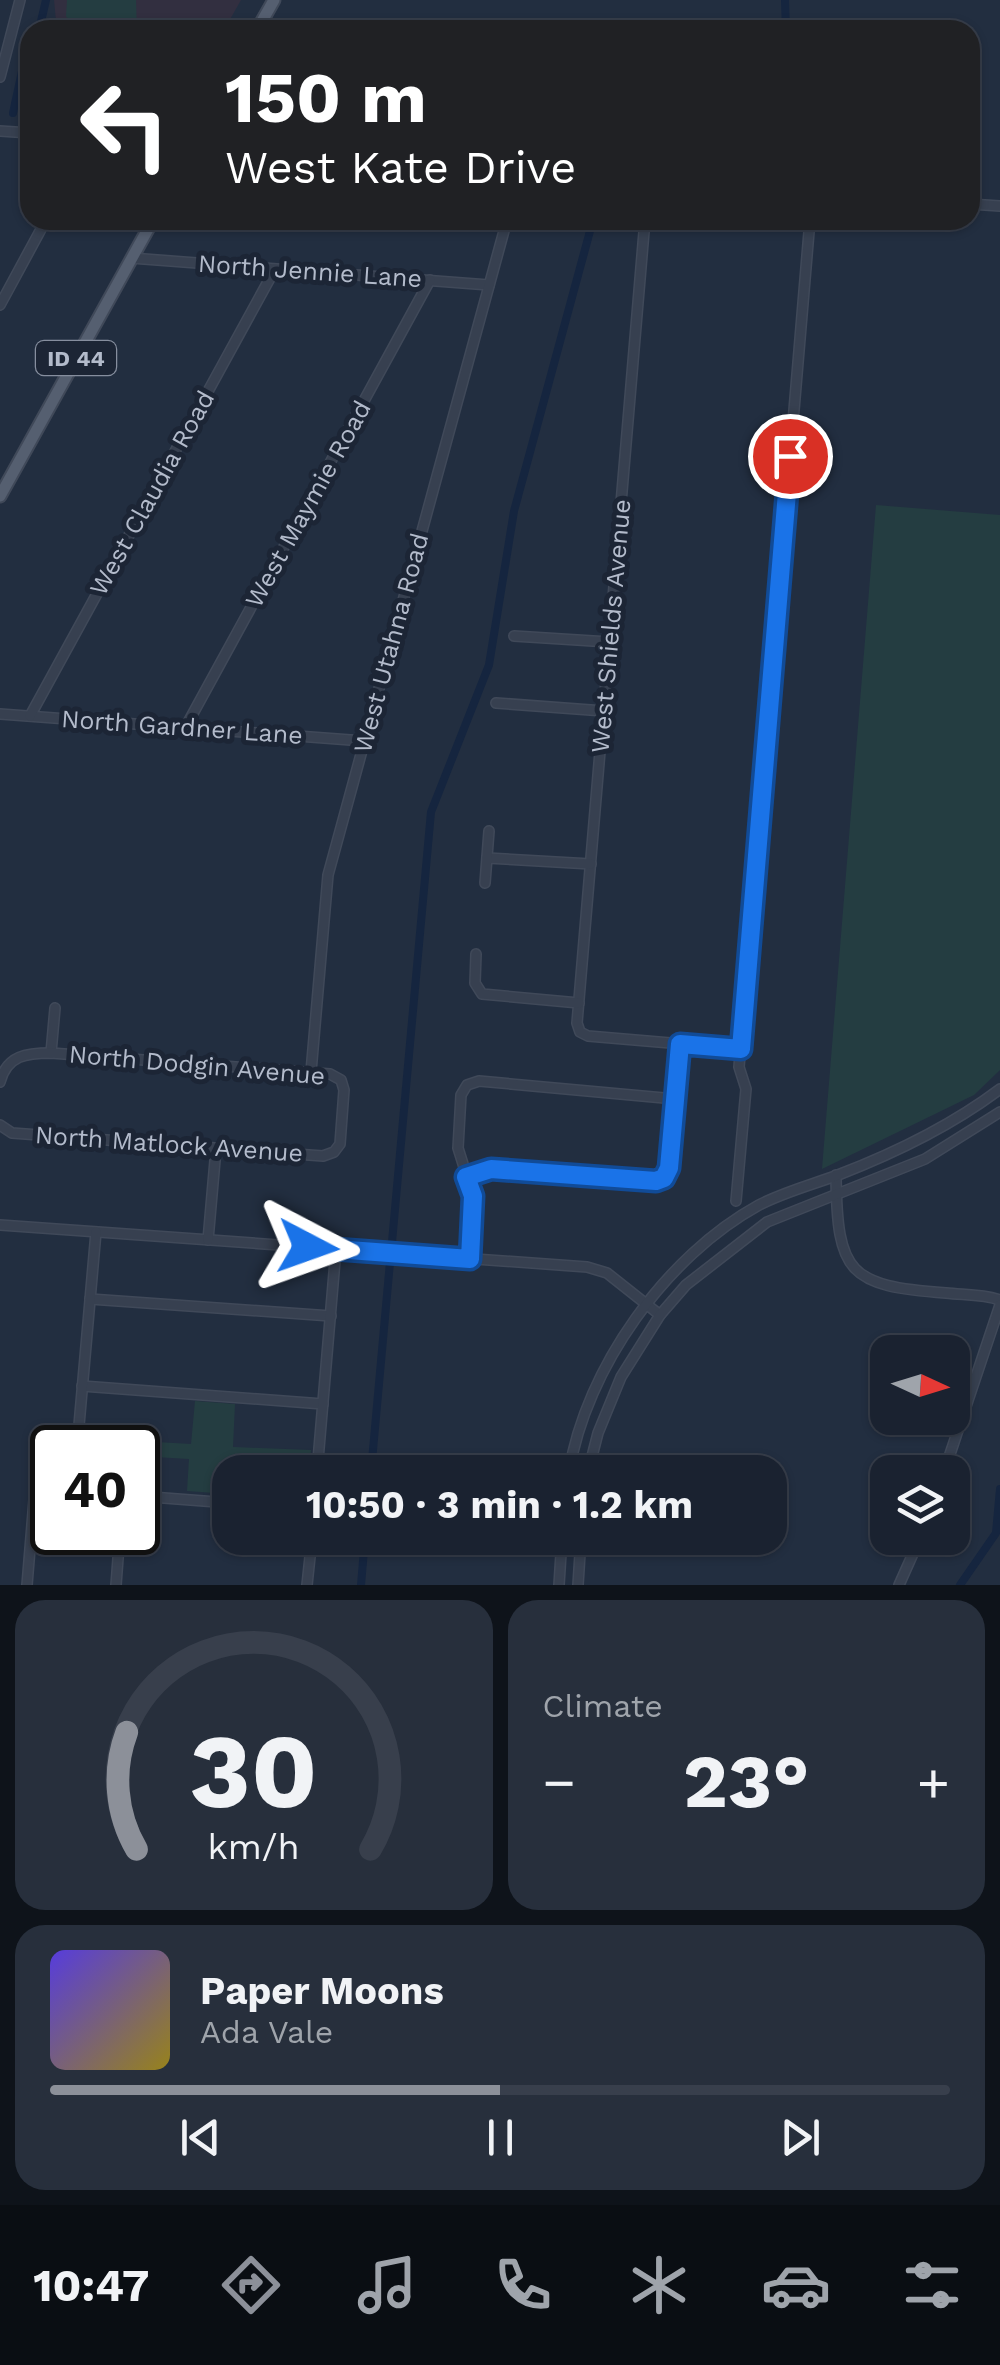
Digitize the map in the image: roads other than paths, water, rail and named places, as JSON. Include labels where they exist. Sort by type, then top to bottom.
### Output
[{"type":"main road","name":"ID 44","points":[[0,496],[147,230]]},
{"type":"street","points":[[0,77],[20,0]]},
{"type":"street","points":[[0,305],[41,230]]},
{"type":"street","name":"West Utahna Road","points":[[311,1072],[324,891],[504,230]]},
{"type":"street","name":"West Shields Avenue","points":[[643,230],[577,1023],[580,1032],[588,1036],[680,1044]]},
{"type":"street","points":[[736,1201],[746,1084],[739,1067],[809,230]]},
{"type":"street","name":"North Jennie Lane","points":[[131,258],[490,285]]},
{"type":"street","name":"West Claudia Road","points":[[30,716],[275,269]]},
{"type":"street","name":"West Maymie Road","points":[[186,728],[430,280]]},
{"type":"street","points":[[514,636],[609,642]]},
{"type":"street","points":[[496,703],[604,711]]},
{"type":"street","name":"North Gardner Lane","points":[[0,714],[364,741]]},
{"type":"street","points":[[485,883],[489,831]]},
{"type":"street","points":[[487,858],[591,864]]},
{"type":"street","points":[[476,954],[474,983],[486,995],[579,1003]]},
{"type":"street","points":[[0,1082],[10,1062],[22,1055],[51,1053],[54,1008]]},
{"type":"street","points":[[466,1177],[491,1169],[656,1181],[664,1178],[669,1168],[680,1044],[741,1049]]},
{"type":"street","name":"North Dodgin Avenue","points":[[51,1053],[330,1074],[341,1080],[344,1090],[340,1144],[334,1152]]},
{"type":"street","points":[[470,1259],[473,1196],[460,1160],[458,1138],[462,1095],[467,1085],[479,1081],[675,1099]]},
{"type":"street","points":[[572,1455],[590,1399],[605,1368],[646,1302],[674,1271],[758,1206],[922,1138],[1000,1089]]},
{"type":"street","points":[[593,1455],[607,1406],[638,1347],[686,1284],[767,1222],[925,1159],[1000,1112]]},
{"type":"street","name":"North Matlock Avenue","points":[[2,1126],[12,1133],[216,1149],[323,1156],[334,1152]]},
{"type":"street","points":[[208,1240],[216,1149]]},
{"type":"street","points":[[836,1176],[843,1250],[857,1274],[894,1288],[1000,1303],[950,1455]]},
{"type":"street","points":[[0,1226],[587,1267],[607,1274],[660,1315]]},
{"type":"street","points":[[79,1425],[96,1232]]},
{"type":"street","points":[[319,1455],[336,1249]]},
{"type":"street","points":[[90,1299],[331,1316]]},
{"type":"street","points":[[82,1386],[323,1404]]},
{"type":"street","points":[[160,1498],[212,1502]]},
{"type":"street","points":[[27,1585],[30,1549]]},
{"type":"street","points":[[118,1585],[119,1555]]},
{"type":"street","points":[[308,1585],[311,1555]]},
{"type":"street","points":[[559,1585],[561,1555]]},
{"type":"street","points":[[578,1585],[581,1555]]},
{"type":"street","points":[[899,1585],[912,1555]]},
{"type":"waterway","points":[[41,20],[46,0]]},
{"type":"waterway","points":[[785,0],[786,20]]},
{"type":"waterway","points":[[13,113],[20,81]]},
{"type":"waterway","points":[[392,1242],[431,812],[489,665],[514,511],[590,230]]},
{"type":"waterway","points":[[373,1455],[390,1262]]},
{"type":"waterway","points":[[960,1585],[996,1533],[1000,1489]]},
{"type":"waterway","points":[[361,1585],[364,1555]]}]
